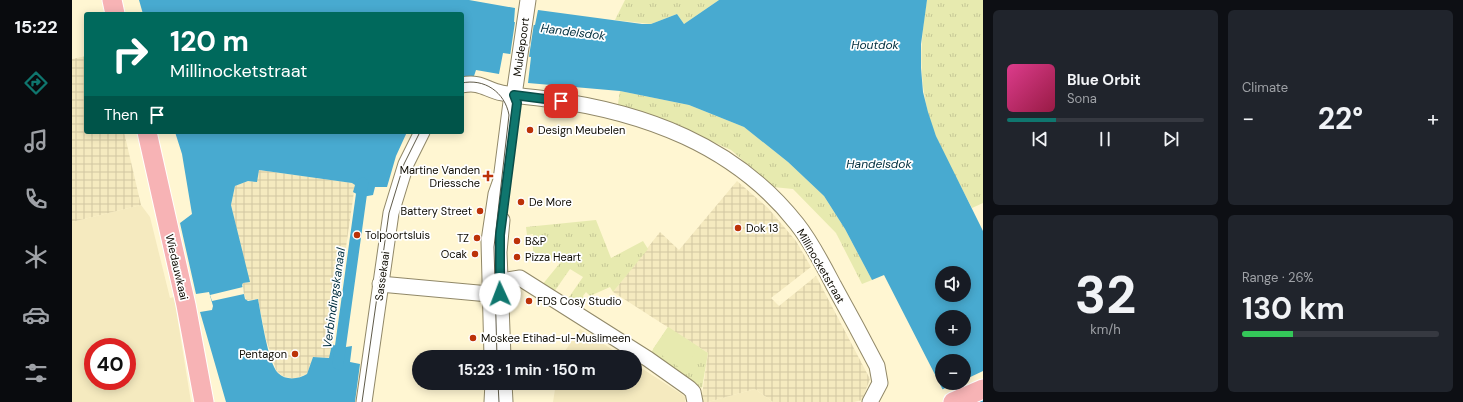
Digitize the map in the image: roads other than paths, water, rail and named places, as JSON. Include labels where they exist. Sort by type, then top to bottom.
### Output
[{"type":"main road","points":[[112,0],[115,12]]},
{"type":"main road","name":"Wiedauwkaai","points":[[147,134],[186,305],[204,402]]},
{"type":"main road","points":[[953,402],[983,389]]},
{"type":"street","name":"Muidepoort","points":[[496,290],[499,242],[517,103],[514,92],[527,7]]},
{"type":"street","points":[[464,85],[476,84],[501,93],[514,92]]},
{"type":"street","name":"Millinocketstraat","points":[[514,92],[609,111],[671,129],[708,147],[738,166],[768,191],[797,224],[820,260],[877,366],[880,383],[872,399]]},
{"type":"street","name":"Sassekaai","points":[[364,402],[380,284],[393,206],[406,164],[421,134]]},
{"type":"street","points":[[380,284],[496,290],[520,278],[648,359],[689,388],[694,392],[695,402]]},
{"type":"street","points":[[492,350],[496,290]]},
{"type":"street","points":[[496,290],[502,350]]},
{"type":"street","points":[[492,402],[493,390]]},
{"type":"street","points":[[504,390],[505,402]]},
{"type":"water","name":"Handelsdok","points":[[139,0],[469,0],[515,8],[514,22],[535,25],[538,10],[642,24],[651,24],[677,14],[684,24],[719,0],[927,0],[921,44],[923,92],[936,136],[983,231],[983,402],[949,402],[943,390],[971,390],[971,354],[935,354],[935,375],[884,275],[872,280],[845,229],[824,196],[788,162],[744,127],[689,105],[620,91],[528,83],[531,57],[503,53],[499,74],[476,70],[474,76],[464,76],[464,12],[142,12]]},
{"type":"water","points":[[176,134],[406,134],[396,156],[387,187],[375,187],[373,195],[362,197],[353,192],[355,185],[352,183],[259,170],[257,182],[248,181],[235,186],[231,205],[250,282],[243,283],[242,285],[245,299],[248,301],[258,299],[268,349],[274,368],[281,376],[289,378],[300,377],[307,374],[313,357],[329,358],[332,344],[340,348],[352,346],[350,362],[360,364],[355,402],[226,402],[200,312],[212,310],[213,306],[209,292],[196,294],[180,223],[192,214],[182,154]]},
{"type":"waterway","name":"Verbindingskanaal","points":[[338,364],[363,183]]},
{"type":"tram line","points":[[464,83],[478,83],[492,88],[503,100],[509,115],[494,247],[497,350]]},
{"type":"tram line","points":[[362,402],[389,213],[404,164],[419,134]]},
{"type":"tram line","points":[[498,390],[499,402]]},
{"type":"place","name":"Design Meubelen","points":[[530,130]]},
{"type":"place","name":"Martine Vanden Driessche","points":[[488,176]]},
{"type":"place","name":"De More","points":[[521,202]]},
{"type":"place","name":"Battery Street","points":[[480,211]]},
{"type":"place","name":"Dok 13","points":[[738,228]]},
{"type":"place","name":"Tolpoortsluis","points":[[357,235]]},
{"type":"place","name":"TZ","points":[[477,238]]},
{"type":"place","name":"B&P","points":[[517,241]]},
{"type":"place","name":"Ocak","points":[[475,254]]},
{"type":"place","name":"Pizza Heart","points":[[517,257]]},
{"type":"place","name":"FDS Cosy Studio","points":[[529,301]]},
{"type":"place","name":"Moskee Etihad-ul-Muslimeen","points":[[473,338]]},
{"type":"place","name":"Pentagon","points":[[295,354]]},
{"type":"water label","name":"Houtdok","points":[[875,45]]}]
